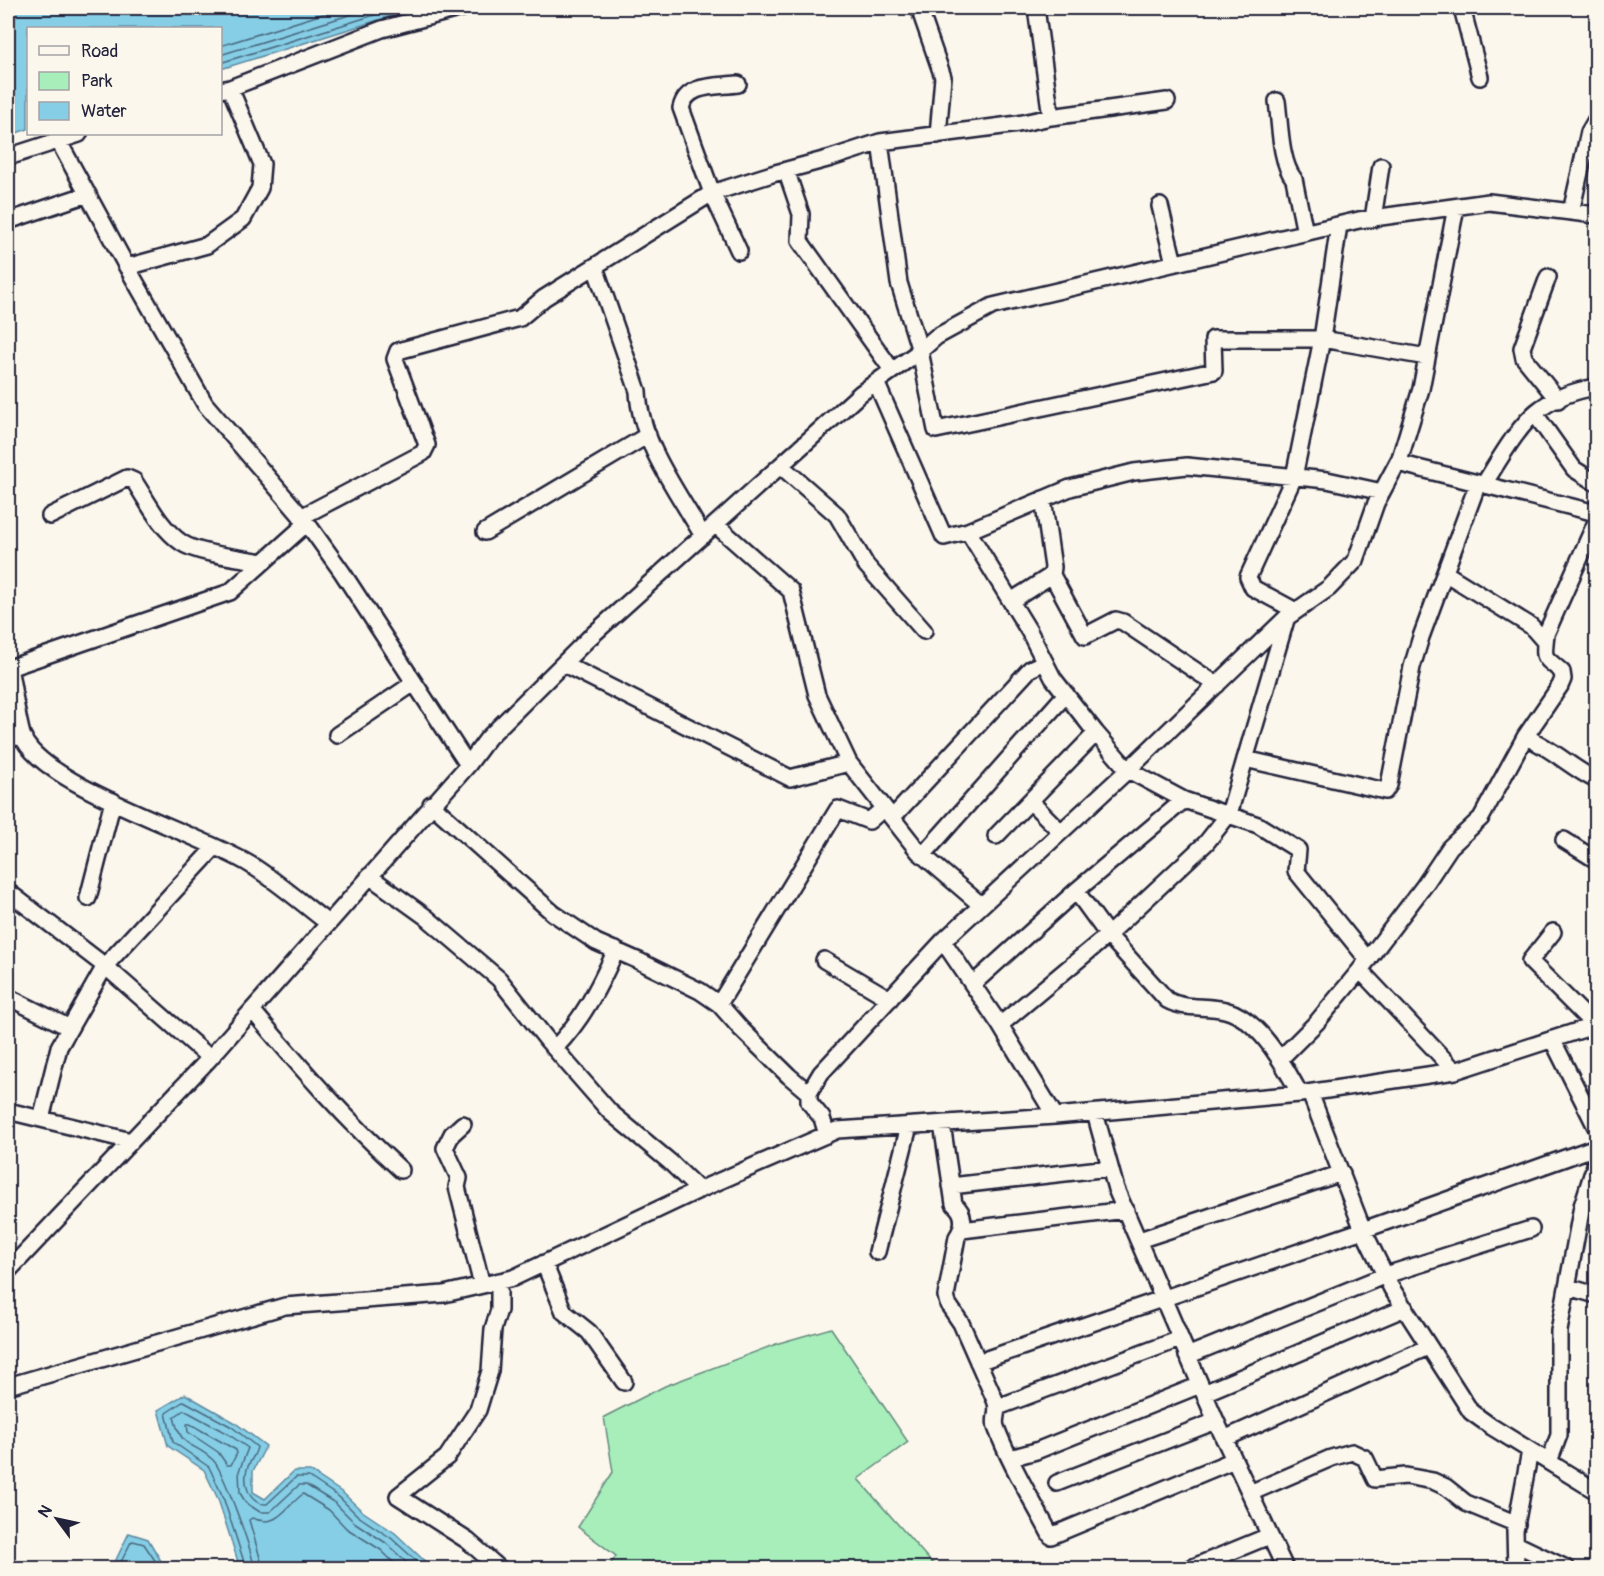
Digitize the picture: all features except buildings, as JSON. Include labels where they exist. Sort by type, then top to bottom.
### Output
[{"type":"street","points":[[127,267],[207,245],[243,219],[260,188],[262,164],[225,89],[382,29],[462,8]]},
{"type":"street","points":[[919,8],[943,77],[939,135]]},
{"type":"street","points":[[1036,8],[1051,117]]},
{"type":"street","points":[[1462,8],[1480,77]]},
{"type":"street","points":[[738,84],[694,90],[683,98],[681,108],[712,193],[739,250]]},
{"type":"street","points":[[1277,100],[1286,162],[1289,173],[1294,179],[1305,233]]},
{"type":"street","points":[[328,923],[252,866],[113,801],[70,779],[41,760],[24,738],[9,668],[230,592],[304,520],[423,453],[427,445],[395,359],[398,351],[520,318],[544,298],[712,193],[831,159],[880,142],[1167,101]]},
{"type":"street","points":[[1571,212],[1589,132],[1596,120]]},
{"type":"street","points":[[8,157],[76,135]]},
{"type":"street","points":[[58,140],[205,404],[304,520],[342,572],[468,765]]},
{"type":"street","points":[[880,142],[900,283],[920,351],[936,430],[1214,371],[1213,339],[1322,339],[1427,357]]},
{"type":"street","points":[[1373,219],[1381,166]]},
{"type":"street","points":[[786,170],[801,214],[800,241],[892,370]]},
{"type":"street","points":[[8,221],[88,194]]},
{"type":"street","points":[[8,1271],[210,1058],[431,804],[468,765],[488,738],[564,664],[861,393],[936,337],[993,306],[1339,225],[1489,202],[1596,215]]},
{"type":"street","points":[[1160,206],[1174,263]]},
{"type":"street","points":[[827,1135],[822,1118],[809,1102],[810,1094],[821,1074],[943,941],[1291,615],[1329,588],[1356,560],[1376,503],[1398,463],[1421,389],[1456,207]]},
{"type":"street","points":[[1291,615],[1253,588],[1248,577],[1294,477],[1322,339],[1339,225]]},
{"type":"street","points":[[595,267],[638,391],[639,412],[648,435],[656,454],[703,536]]},
{"type":"street","points":[[1548,277],[1522,348],[1524,358],[1558,400]]},
{"type":"street","points":[[876,382],[944,537],[968,531],[1070,488],[1134,472],[1187,466],[1327,480],[1382,492]]},
{"type":"street","points":[[1245,759],[1385,791],[1392,774],[1393,757],[1412,667],[1444,573],[1481,484],[1540,409],[1584,389],[1596,387]]},
{"type":"street","points":[[1535,414],[1574,469],[1596,483]]},
{"type":"street","points":[[485,532],[648,435]]},
{"type":"street","points":[[1398,463],[1596,513]]},
{"type":"street","points":[[781,466],[837,515],[866,565],[924,631]]},
{"type":"street","points":[[50,516],[127,478],[134,481],[165,529],[183,544],[207,552],[262,562]]},
{"type":"street","points":[[1043,499],[1053,567],[1052,575],[1085,636],[1116,620],[1123,622],[1217,685]]},
{"type":"street","points":[[1281,1058],[1317,1022],[1364,965],[1424,886],[1450,847],[1481,818],[1525,736],[1554,696],[1563,679],[1562,672],[1546,660],[1544,654],[1546,634],[1596,522]]},
{"type":"street","points":[[716,525],[791,591],[817,695],[849,763],[923,855],[981,905]]},
{"type":"street","points":[[968,531],[1011,601],[1053,678],[1128,770],[1184,800],[1258,825],[1298,850],[1296,871],[1364,965],[1455,1071]]},
{"type":"street","points":[[1444,573],[1531,626],[1545,642]]},
{"type":"street","points":[[1011,601],[1052,575]]},
{"type":"street","points":[[1000,1025],[1108,935],[1206,843],[1229,814],[1291,615]]},
{"type":"street","points":[[719,1004],[838,809],[869,821],[888,813],[1030,669],[1045,662]]},
{"type":"street","points":[[564,664],[790,778],[849,763]]},
{"type":"street","points":[[338,735],[414,683]]},
{"type":"street","points":[[923,855],[1066,694]]},
{"type":"street","points":[[996,836],[1096,733]]},
{"type":"street","points":[[8,736],[24,738]]},
{"type":"street","points":[[1525,736],[1537,741],[1577,770],[1596,780]]},
{"type":"street","points":[[973,984],[1076,891],[1184,800]]},
{"type":"street","points":[[88,898],[113,801]]},
{"type":"street","points":[[1030,801],[1061,832]]},
{"type":"street","points":[[431,804],[553,913],[596,942],[700,991],[719,1004],[741,1029],[810,1094]]},
{"type":"street","points":[[1564,840],[1596,860]]},
{"type":"street","points":[[41,1119],[59,1047],[105,966],[215,847]]},
{"type":"street","points":[[369,876],[426,917],[499,979],[610,1112],[670,1162],[699,1190]]},
{"type":"street","points":[[1076,891],[1108,935],[1167,1000],[1178,1006],[1227,1010],[1250,1022],[1281,1058],[1305,1093],[1342,1173],[1364,1230],[1386,1275],[1428,1347],[1471,1412],[1596,1491]]},
{"type":"street","points":[[8,893],[105,966],[210,1058]]},
{"type":"street","points":[[8,1386],[285,1306],[444,1294],[513,1278],[699,1190],[837,1131],[1095,1113],[1305,1093],[1455,1071],[1596,1025],[1530,961],[1553,932]]},
{"type":"street","points":[[943,941],[1000,1025],[1055,1116]]},
{"type":"street","points":[[555,1048],[574,1029],[597,990],[616,950]]},
{"type":"street","points":[[824,960],[890,999]]},
{"type":"street","points":[[8,997],[70,1028]]},
{"type":"street","points":[[252,1010],[307,1075],[369,1142],[401,1170]]},
{"type":"street","points":[[1552,1040],[1596,1127]]},
{"type":"street","points":[[8,1111],[131,1141]]},
{"type":"street","points":[[1095,1113],[1109,1168],[1162,1298],[1224,1439],[1285,1569]]},
{"type":"street","points":[[464,1124],[452,1134],[446,1148],[459,1178],[457,1187],[482,1285]]},
{"type":"street","points":[[942,1124],[954,1204],[960,1209],[963,1221],[962,1230],[957,1237],[946,1296],[998,1407],[995,1424],[1051,1536],[1234,1460]]},
{"type":"street","points":[[877,1252],[909,1126]]},
{"type":"street","points":[[978,1362],[1364,1230],[1596,1147]]},
{"type":"street","points":[[1549,1462],[1559,1435],[1559,1331],[1582,1206],[1596,1162]]},
{"type":"street","points":[[951,1186],[1109,1168]]},
{"type":"street","points":[[1139,1240],[1342,1173]]},
{"type":"street","points":[[962,1230],[1126,1210]]},
{"type":"street","points":[[1187,1356],[1386,1275],[1530,1229]]},
{"type":"street","points":[[544,1263],[564,1312],[589,1332],[624,1382]]},
{"type":"street","points":[[499,1281],[499,1310],[493,1329],[490,1371],[478,1410],[447,1457],[398,1496],[468,1541],[499,1569]]},
{"type":"street","points":[[1568,1287],[1596,1295]]},
{"type":"street","points":[[1010,1458],[1202,1389],[1405,1308]]},
{"type":"street","points":[[998,1407],[1180,1339]]},
{"type":"street","points":[[1224,1439],[1428,1347]]},
{"type":"street","points":[[1057,1483],[1216,1420]]},
{"type":"street","points":[[1516,1569],[1516,1524],[1530,1451]]},
{"type":"street","points":[[1250,1493],[1331,1458],[1352,1452],[1365,1458],[1375,1479],[1406,1476],[1433,1481],[1446,1487],[1466,1503],[1516,1524]]},
{"type":"street","points":[[1191,1569],[1269,1536]]},
{"type":"street","points":[[1516,1544],[1566,1569]]},
{"type":"green space","points":[[831,1328],[908,1442],[858,1479],[932,1563],[941,1568],[608,1568],[616,1556],[578,1527],[613,1472],[604,1417],[665,1386],[779,1343]]},
{"type":"water","points":[[8,8],[417,8],[222,69],[222,27],[27,27],[27,129],[8,136]]},
{"type":"water","points":[[185,1394],[234,1422],[266,1446],[253,1471],[253,1492],[265,1499],[294,1471],[310,1471],[395,1533],[430,1568],[240,1568],[218,1499],[204,1470],[168,1446],[158,1410]]},
{"type":"water","points":[[129,1533],[148,1539],[161,1561],[169,1568],[112,1568]]}]
